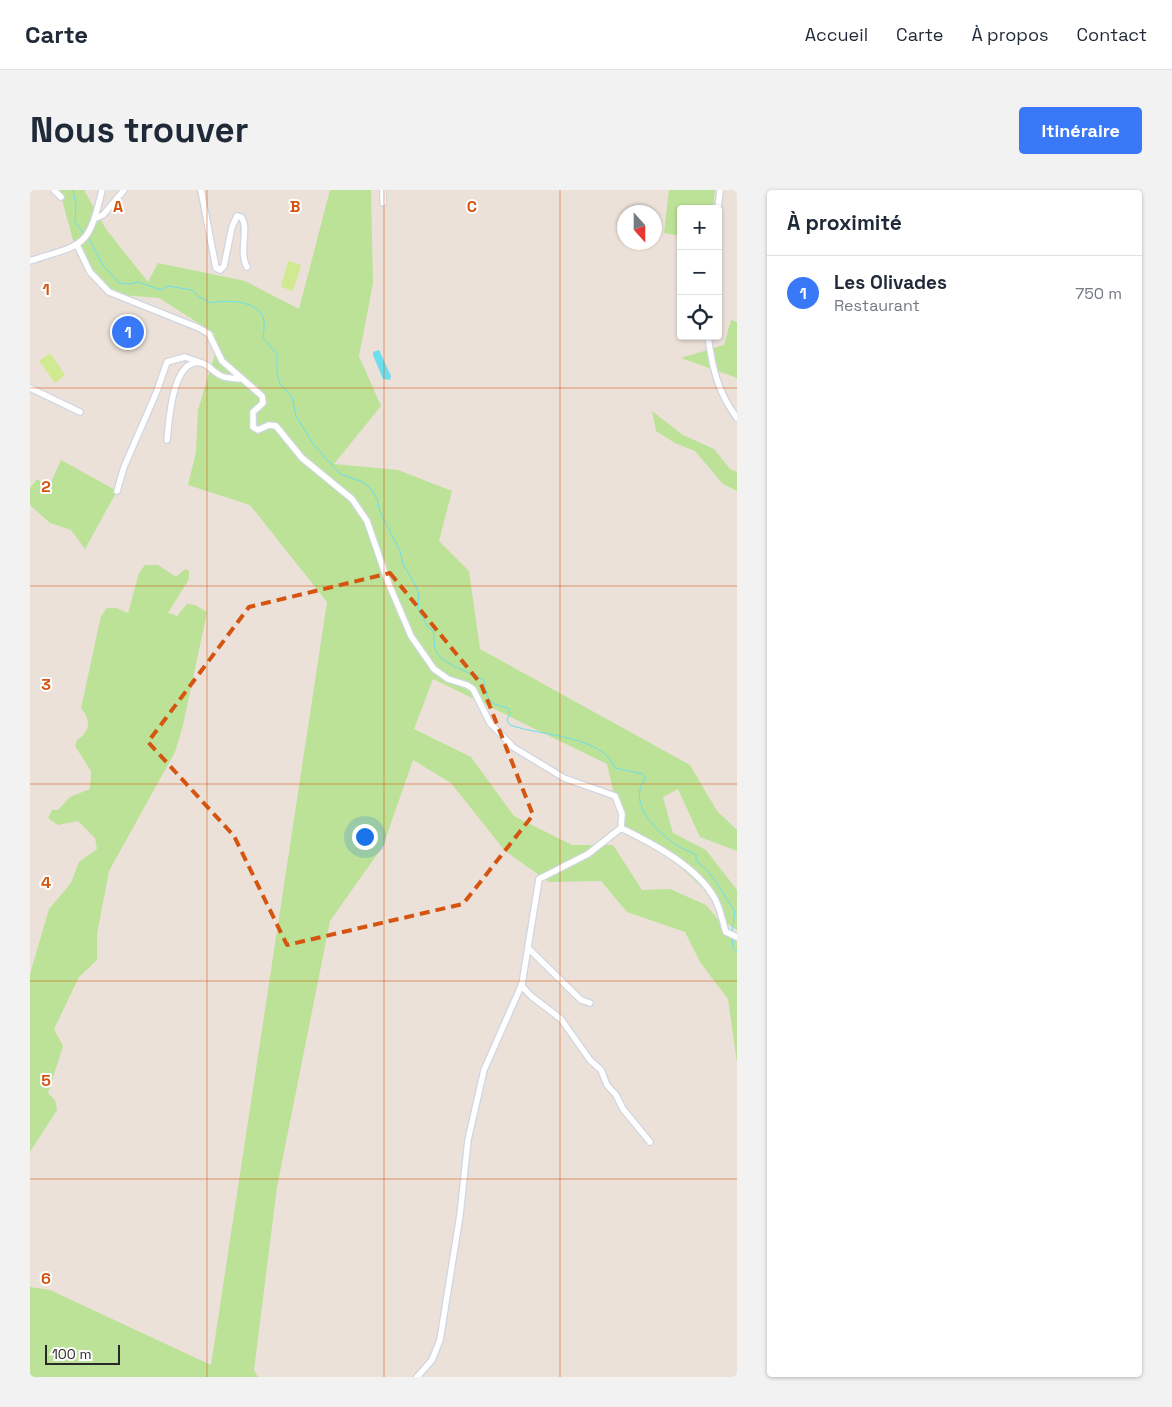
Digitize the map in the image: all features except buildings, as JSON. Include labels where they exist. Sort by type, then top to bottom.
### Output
[{"type":"street","points":[[54,190],[61,197]]},
{"type":"street","points":[[30,261],[77,245],[83,241],[96,218],[102,190]]},
{"type":"street","points":[[96,218],[103,215],[124,190]]},
{"type":"street","points":[[201,190],[216,268],[220,270],[224,266],[232,227],[237,216],[241,216],[244,222],[243,257],[247,267]]},
{"type":"street","points":[[383,190],[383,203]]},
{"type":"street","points":[[718,205],[720,190]]},
{"type":"street","points":[[77,245],[90,272],[108,292],[204,330],[212,339],[218,356],[240,379],[260,394],[264,400],[261,406],[253,412],[253,427],[258,430],[269,425],[276,426],[302,458],[352,499],[367,521],[408,629],[434,669],[448,679],[467,685],[473,690],[490,723],[513,747],[564,778],[615,796],[622,814],[621,828],[588,854],[539,879],[521,985],[484,1070],[465,1159],[463,1194],[440,1340],[432,1360],[417,1377]]},
{"type":"street","points":[[709,340],[712,366],[719,390],[737,418]]},
{"type":"street","points":[[117,491],[124,467],[158,391],[167,362],[185,357],[202,363],[218,375],[240,379]]},
{"type":"street","points":[[167,440],[171,400],[176,385],[184,370],[192,364],[202,363]]},
{"type":"street","points":[[30,388],[80,412]]},
{"type":"street","points":[[621,828],[671,856],[702,882],[715,898],[728,933],[737,937]]},
{"type":"street","points":[[528,948],[581,1000],[590,1003]]},
{"type":"street","points":[[521,985],[525,991],[561,1019],[590,1060],[600,1070],[607,1085],[616,1095],[623,1109],[650,1142]]},
{"type":"highlighted area","points":[[390,573],[481,684],[533,815],[463,904],[287,945],[234,836],[148,742],[249,607]]},
{"type":"green space","points":[[55,190],[84,190],[106,229],[148,282],[158,263],[245,281],[299,309],[330,190],[371,190],[373,283],[359,356],[381,406],[334,464],[398,470],[452,491],[439,541],[469,571],[480,649],[690,765],[717,811],[737,830],[737,851],[700,837],[678,789],[663,797],[673,833],[706,850],[737,890],[737,930],[726,923],[707,892],[670,857],[623,833],[607,764],[433,679],[414,729],[471,757],[514,816],[572,845],[613,845],[642,890],[670,889],[706,905],[737,942],[737,1063],[728,999],[700,962],[685,932],[627,912],[601,881],[549,882],[505,851],[451,783],[413,760],[383,846],[330,921],[277,1187],[254,1370],[258,1377],[30,1377],[30,1287],[50,1290],[211,1365],[327,602],[250,505],[188,485],[196,452],[198,410],[215,354],[214,333],[159,298],[109,294],[77,255],[61,196]]},
{"type":"green space","points":[[669,190],[715,190],[713,205],[677,205],[677,235],[664,233]]},
{"type":"green space","points":[[288,261],[301,265],[293,291],[281,287]]},
{"type":"green space","points":[[731,320],[737,322],[737,378],[681,358],[724,345]]},
{"type":"green space","points":[[50,353],[65,375],[55,383],[39,361]]},
{"type":"green space","points":[[652,411],[683,435],[714,449],[730,469],[737,472],[737,491],[723,484],[695,451],[675,443],[656,431]]},
{"type":"green space","points":[[61,460],[117,491],[85,549],[71,530],[50,523],[30,505],[30,488],[37,479],[49,487]]},
{"type":"green space","points":[[145,565],[158,565],[176,577],[185,569],[189,571],[189,579],[168,613],[177,616],[187,604],[195,605],[207,612],[183,725],[175,752],[109,871],[97,934],[97,960],[79,977],[54,1029],[63,1046],[48,1093],[55,1100],[57,1110],[30,1152],[30,974],[49,909],[71,883],[79,862],[97,849],[95,838],[78,821],[58,825],[48,818],[52,810],[58,810],[70,797],[90,789],[91,771],[75,746],[77,740],[85,733],[88,725],[87,717],[81,708],[101,616],[107,608],[116,608],[128,613],[139,573]]},
{"type":"water","points":[[379,350],[391,376],[390,380],[383,379],[373,355],[373,352]]},
{"type":"waterway","points":[[73,190],[76,205],[75,222],[85,235]]},
{"type":"waterway","points":[[88,237],[103,265],[119,283],[129,284],[138,282],[161,290],[168,286],[192,290],[199,297],[211,303],[223,301],[243,303],[250,305],[260,312],[264,321],[263,338],[277,354],[277,374],[280,384],[292,397],[296,416],[314,445],[340,474],[363,482],[371,489],[377,499],[380,512],[400,551],[403,564],[416,586],[419,596],[418,609],[428,627],[433,631],[435,649],[439,656],[450,664],[484,680],[489,700],[508,708],[510,713],[507,720],[510,725],[584,743],[608,757],[615,768],[643,774],[645,779],[640,789],[639,798],[647,817],[670,841],[696,855],[696,861],[713,878],[735,911],[732,933]]},
{"type":"waterway","points":[[732,937],[733,948],[737,952]]},
{"type":"place","name":"Les Olivades","points":[[128,332]]}]
